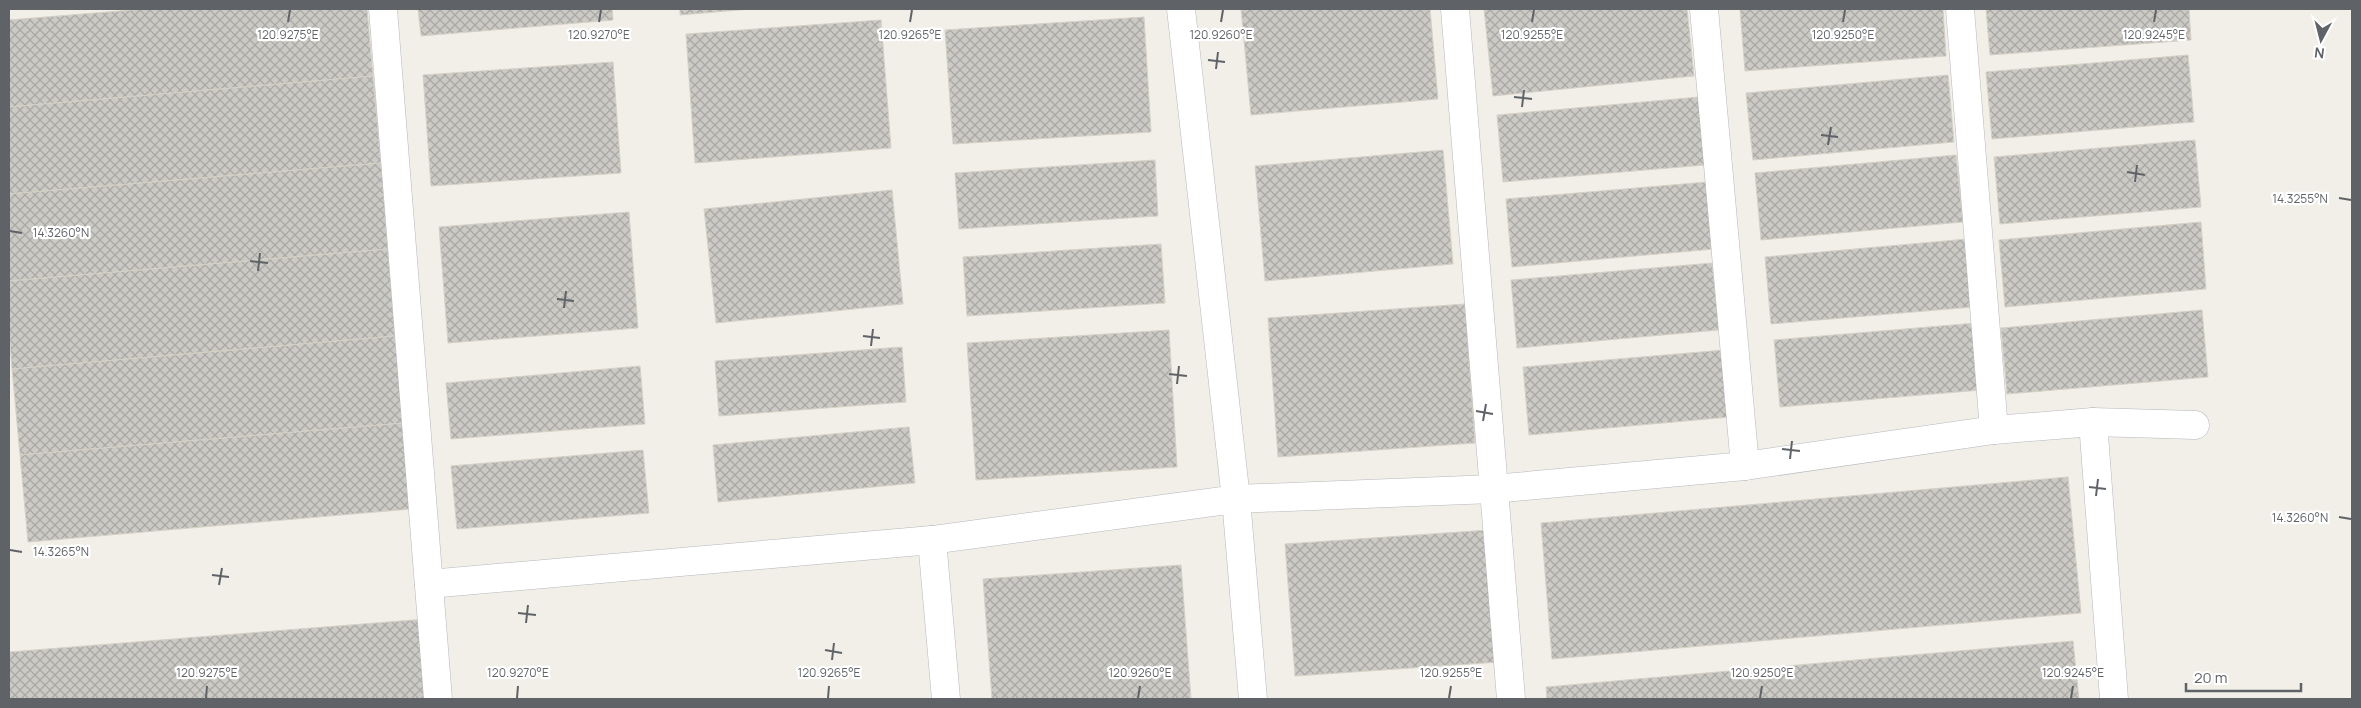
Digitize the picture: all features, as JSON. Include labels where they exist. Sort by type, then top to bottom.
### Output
[{"type":"lane","points":[[383,9],[438,699]]},
{"type":"lane","points":[[1181,9],[1236,499],[1253,699]]},
{"type":"lane","points":[[1455,9],[1511,699]]},
{"type":"lane","points":[[1704,9],[1745,466]]},
{"type":"lane","points":[[1960,9],[1994,430]]},
{"type":"lane","points":[[428,584],[932,540],[1236,499],[1493,489],[1745,466],[1994,430],[2093,422],[2195,425]]},
{"type":"lane","points":[[2093,422],[2114,699]]},
{"type":"lane","points":[[932,540],[946,699]]},
{"type":"building","points":[[144,9],[367,9],[373,76],[9,107],[9,20]]},
{"type":"building","points":[[418,9],[612,9],[613,20],[421,36]]},
{"type":"building","points":[[680,9],[751,9],[680,15]]},
{"type":"building","points":[[1241,9],[1430,9],[1438,99],[1251,115]]},
{"type":"building","points":[[1484,9],[1687,9],[1694,76],[1493,96]]},
{"type":"building","points":[[1740,9],[1943,9],[1946,56],[1745,71]]},
{"type":"building","points":[[1986,9],[2189,9],[2191,40],[1990,55]]},
{"type":"building","points":[[1144,17],[1151,132],[953,144],[945,30]]},
{"type":"building","points":[[881,20],[891,148],[695,163],[686,34]]},
{"type":"building","points":[[2188,55],[2194,122],[1992,139],[1986,72]]},
{"type":"building","points":[[613,62],[621,173],[431,186],[423,75]]},
{"type":"building","points":[[1948,75],[1954,142],[1753,160],[1746,93]]},
{"type":"building","points":[[373,76],[381,163],[9,194],[9,107]]},
{"type":"building","points":[[1699,97],[1705,165],[1503,182],[1497,115]]},
{"type":"building","points":[[2195,140],[2201,207],[2000,224],[1994,157]]},
{"type":"building","points":[[1443,150],[1453,264],[1265,281],[1255,166]]},
{"type":"building","points":[[1956,155],[1963,222],[1761,240],[1755,173]]},
{"type":"building","points":[[1155,160],[1158,216],[959,229],[955,173]]},
{"type":"building","points":[[381,163],[388,249],[9,281],[9,194]]},
{"type":"building","points":[[1707,182],[1714,249],[1512,267],[1506,199]]},
{"type":"building","points":[[892,190],[903,304],[716,323],[704,209]]},
{"type":"building","points":[[629,212],[638,328],[448,343],[439,227]]},
{"type":"building","points":[[2201,222],[2206,289],[2005,307],[1999,240]]},
{"type":"building","points":[[1967,239],[1973,307],[1771,324],[1765,257]]},
{"type":"building","points":[[1161,244],[1165,303],[967,316],[963,257]]},
{"type":"building","points":[[388,249],[395,336],[12,369],[9,329],[9,281]]},
{"type":"building","points":[[1712,263],[1719,330],[1517,348],[1511,280]]},
{"type":"building","points":[[1465,304],[1475,443],[1278,457],[1268,318]]},
{"type":"building","points":[[2202,310],[2208,377],[2007,394],[2001,328]]},
{"type":"building","points":[[1976,323],[1981,390],[1780,407],[1774,340]]},
{"type":"building","points":[[1169,330],[1177,467],[976,480],[967,343]]},
{"type":"building","points":[[395,336],[404,423],[20,455],[12,369]]},
{"type":"building","points":[[902,347],[906,402],[719,416],[715,361]]},
{"type":"building","points":[[1724,350],[1730,417],[1529,435],[1523,367]]},
{"type":"building","points":[[640,366],[645,424],[451,439],[446,383]]},
{"type":"building","points":[[404,423],[411,509],[28,542],[20,455]]},
{"type":"building","points":[[909,427],[915,483],[718,502],[713,445]]},
{"type":"building","points":[[643,450],[649,513],[457,529],[451,466]]},
{"type":"building","points":[[2068,477],[2081,613],[1552,659],[1541,523]]},
{"type":"building","points":[[1489,530],[1499,662],[1295,676],[1285,544]]},
{"type":"building","points":[[1181,565],[1191,699],[992,699],[983,579]]},
{"type":"building","points":[[426,619],[433,699],[9,699],[9,652]]},
{"type":"building","points":[[2073,641],[2079,699],[1547,699],[1546,687]]}]
